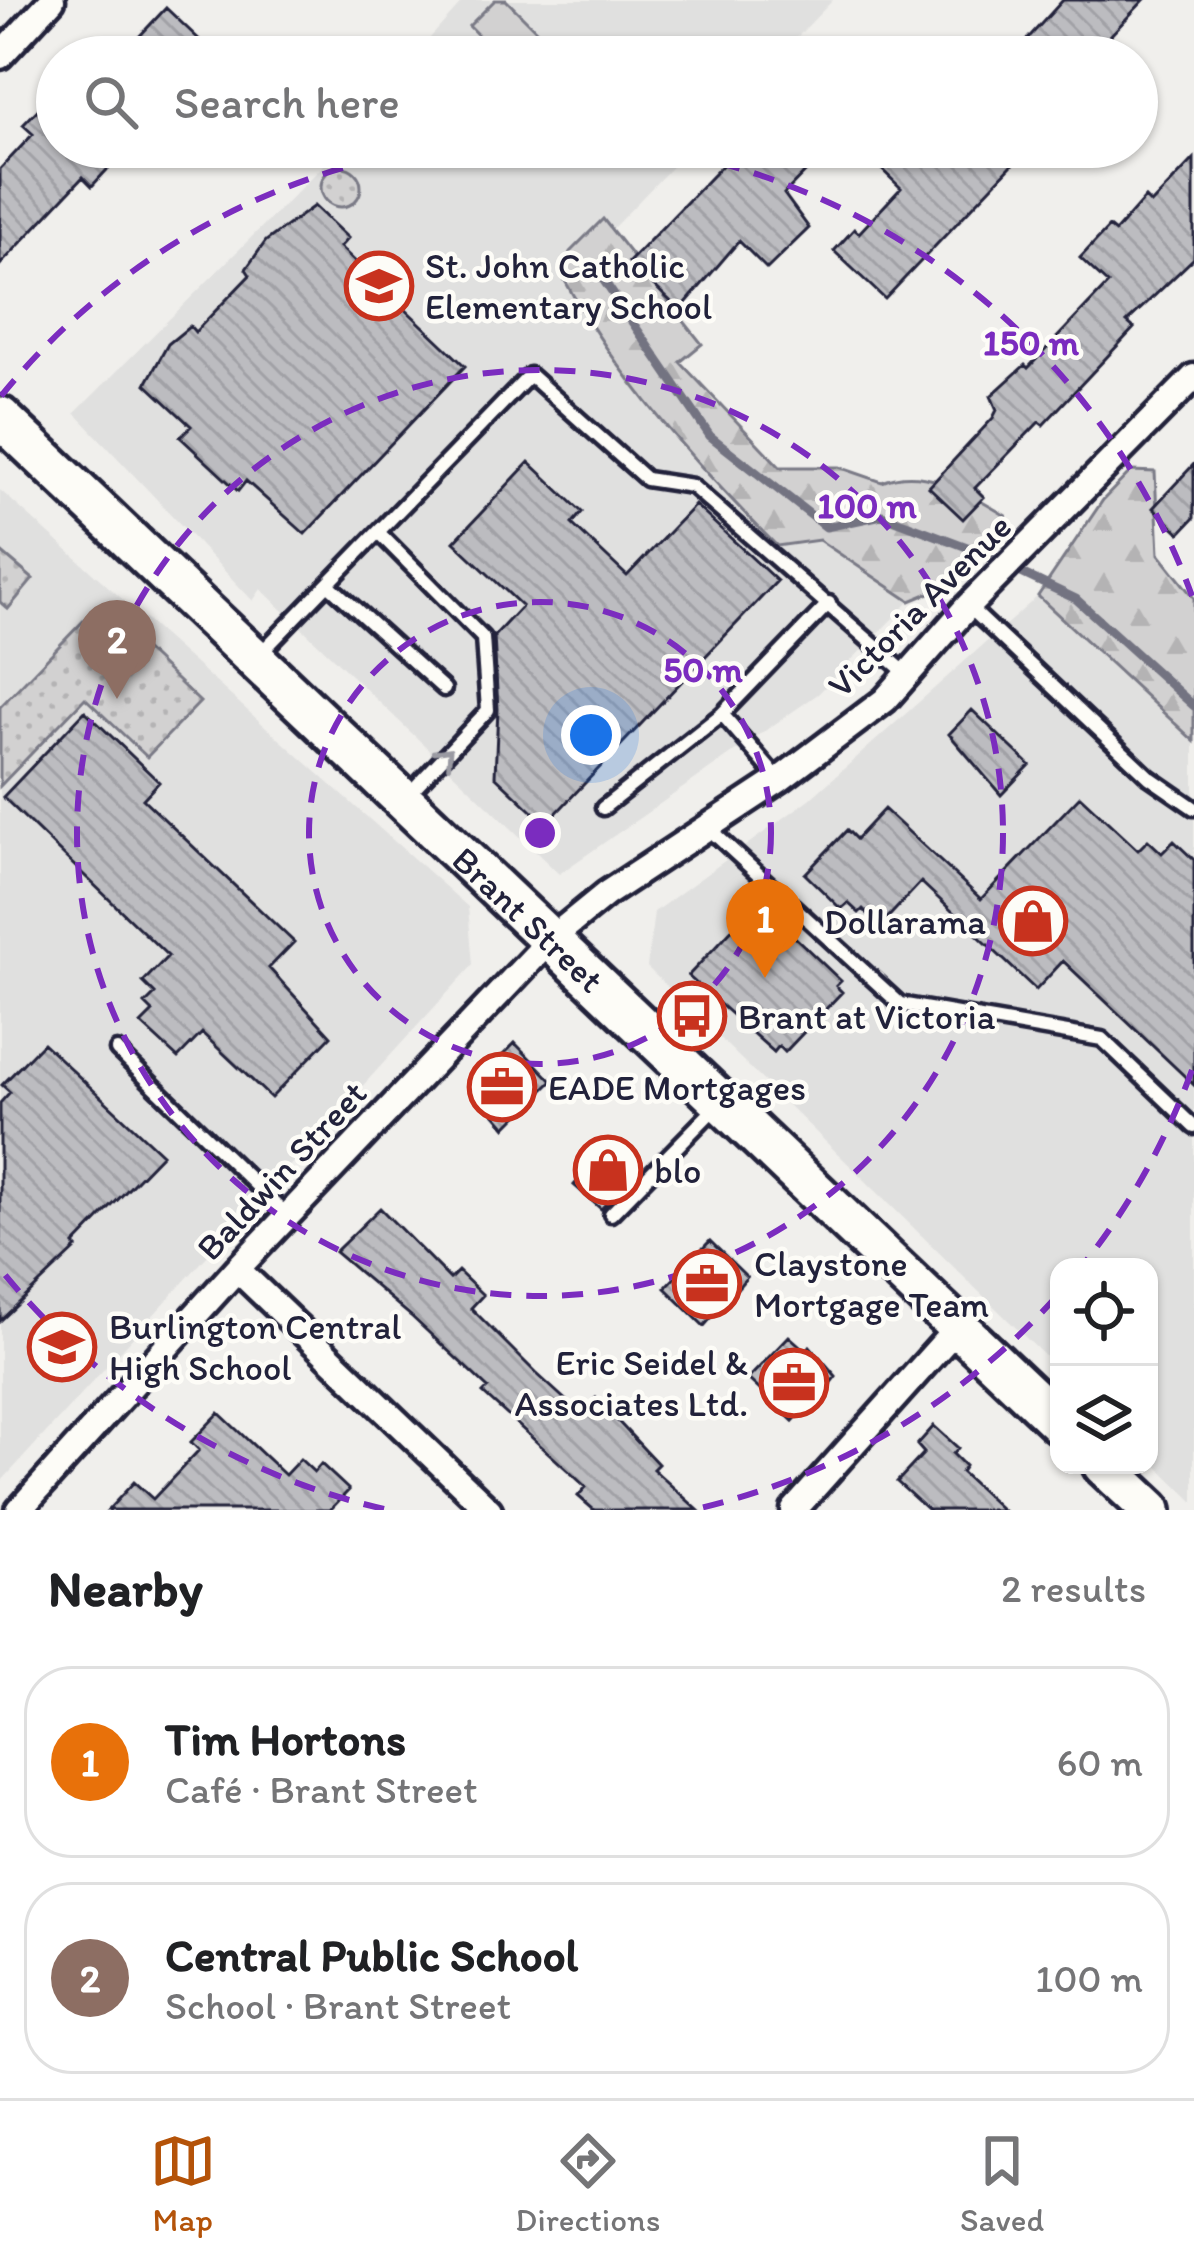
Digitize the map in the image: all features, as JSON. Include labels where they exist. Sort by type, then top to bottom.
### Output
[{"type":"main road","name":"Brant Street","points":[[0,417],[252,662],[552,938],[1050,1416]]},
{"type":"main road","points":[[1112,1474],[1150,1510]]},
{"type":"street","points":[[0,56],[52,0]]},
{"type":"street","name":"Victoria Avenue","points":[[552,938],[886,700],[976,598],[1194,376]]},
{"type":"street","name":"Baldwin Street","points":[[19,1510],[237,1269],[552,938]]},
{"type":"street","points":[[237,1269],[489,1510]]},
{"type":"street","points":[[794,1510],[957,1328]]},
{"type":"lane","points":[[252,662],[530,375],[646,479],[692,486],[908,675]]},
{"type":"lane","points":[[378,532],[483,638],[488,710],[403,800]]},
{"type":"lane","points":[[328,584],[444,689]]},
{"type":"lane","points":[[976,598],[1149,777],[1194,808]]},
{"type":"lane","points":[[603,808],[722,714],[829,603]]},
{"type":"lane","points":[[722,714],[779,780]]},
{"type":"lane","points":[[708,827],[900,1004],[1102,1040],[1194,1127]]},
{"type":"lane","points":[[117,1050],[288,1216]]},
{"type":"lane","points":[[611,1214],[720,1102]]},
{"type":"shaded area","points":[[464,0],[833,0],[798,36],[432,36]]},
{"type":"shaded area","points":[[321,168],[671,168],[564,279],[586,320],[721,491],[819,540],[910,601],[818,694],[559,874],[261,589],[253,601],[75,413]]},
{"type":"shaded area","points":[[0,490],[468,907],[473,965],[0,1483]]},
{"type":"shaded area","points":[[1038,596],[1194,741],[1194,1502],[1158,1467],[1158,1258],[1050,1258],[1050,1361],[647,967],[654,912],[810,799]]},
{"type":"green space","points":[[495,0],[506,0],[542,36],[479,36],[469,26]]},
{"type":"green space","points":[[333,169],[349,169],[359,179],[359,195],[349,205],[333,205],[323,195],[323,179]]},
{"type":"green space","points":[[603,219],[702,344],[680,362],[780,467],[839,467],[882,482],[898,477],[930,479],[1006,516],[968,577],[910,601],[819,540],[777,546],[660,419],[608,350],[563,277],[570,252]]},
{"type":"green space","points":[[1131,471],[1155,472],[1159,554],[1194,598],[1194,741],[1038,596],[1103,500]]},
{"type":"green space","points":[[0,551],[33,579],[8,609],[0,602]]},
{"type":"green space","points":[[91,613],[102,624],[110,616],[200,702],[147,757],[85,698],[0,786],[0,707]]},
{"type":"building","points":[[1063,0],[1144,0],[1110,36],[1030,36]]},
{"type":"building","points":[[166,8],[196,36],[140,36]]},
{"type":"building","points":[[36,112],[36,168],[109,168],[92,186],[83,177],[0,265],[0,169],[33,134],[23,125]]},
{"type":"building","points":[[1194,159],[1194,258],[1127,322],[1134,328],[1043,425],[1039,422],[975,488],[984,497],[963,519],[929,487],[993,418],[997,410],[991,396],[1025,365],[1028,368],[1108,284],[1080,258],[1109,227],[1115,232],[1145,198],[1151,204]]},
{"type":"building","points":[[720,168],[809,168],[784,194],[809,228],[767,269],[739,241],[680,310],[629,262]]},
{"type":"building","points":[[880,168],[1009,168],[885,299],[834,251],[854,229],[859,233],[901,188]]},
{"type":"building","points":[[314,206],[348,238],[340,247],[465,366],[305,534],[246,481],[238,491],[180,437],[191,426],[146,384],[168,344],[190,326],[195,332],[250,275],[246,269],[266,241]]},
{"type":"building","points":[[529,462],[582,512],[572,524],[627,576],[695,505],[777,581],[546,824],[495,776],[494,636],[522,606],[454,542]]},
{"type":"building","points":[[1194,464],[1194,518],[1180,533],[1153,508]]},
{"type":"building","points":[[972,710],[1030,765],[1001,795],[949,734]]},
{"type":"building","points":[[85,711],[159,782],[143,799],[294,942],[269,968],[331,1036],[271,1098],[202,1033],[178,1058],[141,1024],[153,1012],[145,1004],[155,994],[143,982],[168,956],[3,797]]},
{"type":"building","points":[[1080,796],[1138,850],[1148,840],[1162,853],[1174,841],[1194,860],[1194,1085],[1063,961],[1036,990],[921,882],[880,926],[863,909],[859,913],[848,903],[841,909],[805,874],[847,830],[856,839],[884,809],[981,899]]},
{"type":"building","points":[[758,902],[841,981],[836,986],[842,992],[785,1052],[779,1046],[774,1052],[688,976]]},
{"type":"building","points":[[43,1043],[162,1154],[74,1245],[77,1248],[0,1321],[0,1103],[10,1092],[2,1085]]},
{"type":"building","points":[[515,1043],[552,1081],[506,1127],[471,1087]]},
{"type":"building","points":[[605,1150],[624,1168],[614,1179],[622,1187],[601,1209],[574,1185]]},
{"type":"building","points":[[380,1208],[450,1279],[458,1271],[483,1295],[471,1308],[536,1373],[581,1414],[596,1398],[658,1464],[653,1469],[698,1510],[594,1510],[578,1496],[586,1487],[483,1393],[488,1388],[335,1252]]},
{"type":"building","points":[[710,1241],[747,1277],[704,1326],[665,1288]]},
{"type":"building","points":[[789,1336],[806,1351],[810,1346],[836,1376],[810,1410],[805,1408],[793,1421],[748,1379]]},
{"type":"building","points":[[219,1413],[285,1475],[300,1459],[314,1472],[321,1464],[349,1490],[330,1510],[108,1510],[134,1482],[153,1499],[199,1450],[191,1442]]},
{"type":"building","points":[[934,1426],[958,1448],[953,1454],[965,1466],[961,1472],[1002,1510],[928,1510],[897,1482],[924,1453],[917,1445]]},
{"type":"waterway","points":[[598,272],[710,436],[826,527],[882,515],[967,547],[1076,599],[1194,706]]},
{"type":"place","name":"St. John Catholic Elementary School","points":[[379,286]]},
{"type":"place","name":"Central Public School","points":[[117,699]]},
{"type":"place","name":"Dollarama","points":[[1033,921]]},
{"type":"place","name":"Tim Hortons","points":[[765,978]]},
{"type":"place","name":"Brant at Victoria","points":[[692,1016]]},
{"type":"place","name":"EADE Mortgages","points":[[502,1087]]},
{"type":"place","name":"blo","points":[[608,1170]]},
{"type":"place","name":"Claystone Mortgage Team","points":[[707,1284]]},
{"type":"place","name":"Burlington Central High School","points":[[62,1347]]},
{"type":"place","name":"Eric Seidel & Associates Ltd.","points":[[794,1383]]}]
